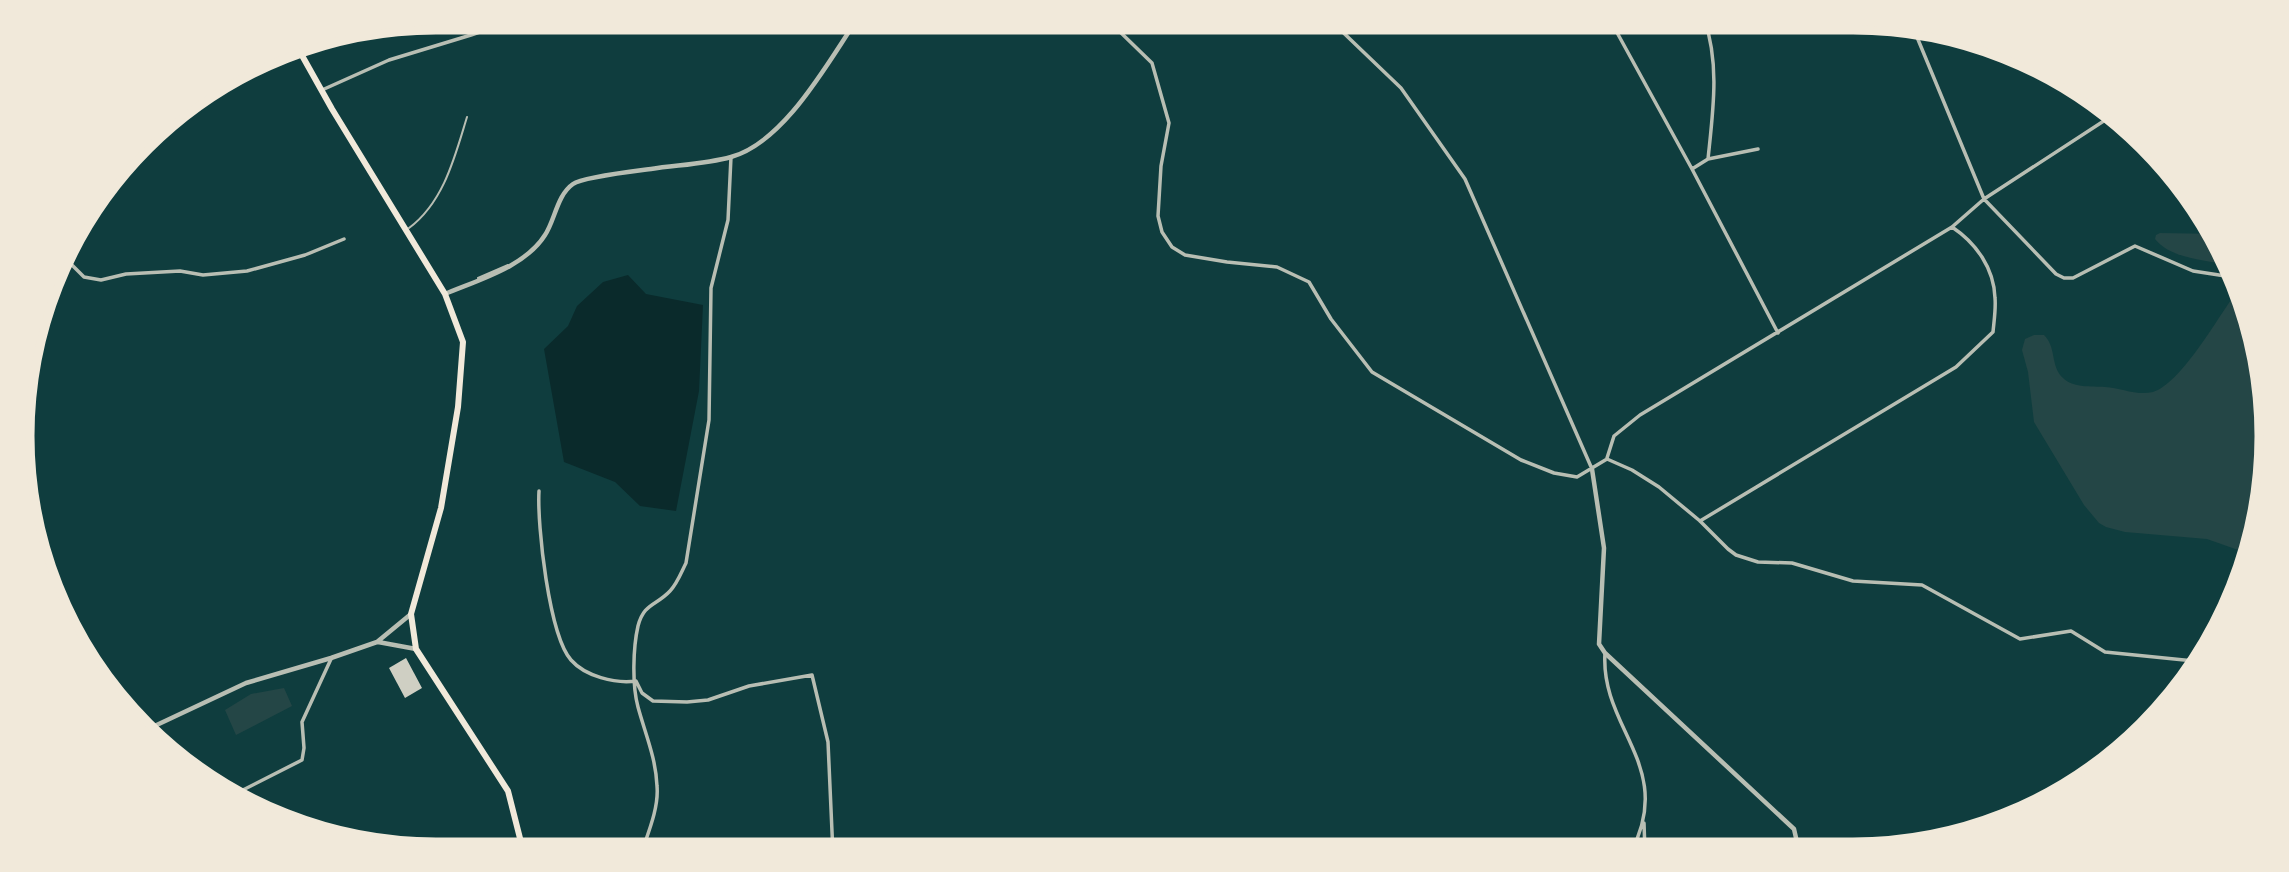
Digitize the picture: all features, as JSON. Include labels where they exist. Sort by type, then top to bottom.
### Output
[{"type":"main road","points":[[301,53],[445,294],[463,342],[458,407],[441,508],[411,614],[416,649],[508,791],[521,842]]},
{"type":"street","points":[[322,90],[389,61],[486,30]]},
{"type":"street","points":[[445,294],[516,263],[528,255],[544,237],[562,197],[573,184],[731,157],[754,148],[787,118],[812,87],[850,30]]},
{"type":"street","points":[[1118,30],[1152,63],[1168,123],[1161,166],[1158,216],[1162,232],[1172,247],[1185,255],[1277,267],[1309,282],[1331,319],[1372,372],[1521,460],[1554,473],[1577,477],[1607,459],[1614,436],[1640,415],[1952,228],[1984,199],[2106,119]]},
{"type":"street","points":[[1341,30],[1401,88],[1465,179],[1592,469],[1604,548],[1599,644],[1605,653],[1794,829],[1797,842]]},
{"type":"street","points":[[1616,30],[1778,333]]},
{"type":"street","points":[[1708,159],[1714,103],[1712,39],[1709,30]]},
{"type":"street","points":[[1916,35],[1984,199],[2056,274],[2073,278],[2135,246],[2193,271],[2226,276]]},
{"type":"street","points":[[1692,169],[1708,159],[1758,149]]},
{"type":"street","points":[[644,842],[656,802],[657,786],[649,737],[637,705],[635,645],[642,614],[650,604],[669,593],[686,563],[709,420],[711,288],[728,220],[731,157]]},
{"type":"street","points":[[1700,521],[1956,367],[1993,332],[1996,296],[1986,261],[1967,238],[1952,228]]},
{"type":"street","points":[[69,263],[84,277],[101,280],[126,274],[180,271],[203,275],[247,271],[305,255],[344,239]]},
{"type":"street","points":[[1607,459],[1632,470],[1659,487],[1736,555],[1758,562],[1792,563],[1853,581],[1922,585],[2020,639],[2071,632],[2105,652],[2192,661]]},
{"type":"street","points":[[539,491],[538,515],[552,614],[559,639],[571,660],[588,672],[613,681],[636,681]]},
{"type":"street","points":[[153,727],[246,683],[377,642],[411,614]]},
{"type":"street","points":[[377,642],[416,649]]},
{"type":"street","points":[[1605,653],[1606,678],[1613,702],[1642,771],[1645,842]]},
{"type":"street","points":[[240,792],[302,760],[302,722],[331,658]]},
{"type":"street","points":[[636,681],[642,693],[653,701],[687,702],[708,700],[749,686],[812,675],[828,742],[833,842]]},
{"type":"street","points":[[1635,842],[1644,821]]},
{"type":"lane","points":[[405,230],[420,220],[449,177],[467,117]]},
{"type":"shaded area","points":[[2205,234],[2220,263],[2179,255],[2162,246],[2155,239],[2156,235]]},
{"type":"shaded area","points":[[628,275],[646,294],[703,305],[699,391],[676,511],[640,506],[615,482],[564,462],[544,349],[568,326],[577,306],[603,282]]},
{"type":"shaded area","points":[[2233,297],[2245,331],[2256,383],[2259,436],[2256,489],[2242,552],[2207,539],[2125,532],[2099,523],[2084,505],[2034,422],[2028,372],[2022,350],[2025,339],[2044,335],[2051,346],[2059,373],[2067,381],[2083,386],[2153,392],[2163,387],[2186,365]]},
{"type":"shaded area","points":[[284,688],[292,706],[236,735],[225,710],[251,694]]},
{"type":"building","points":[[406,658],[422,688],[405,698],[389,668]]}]
